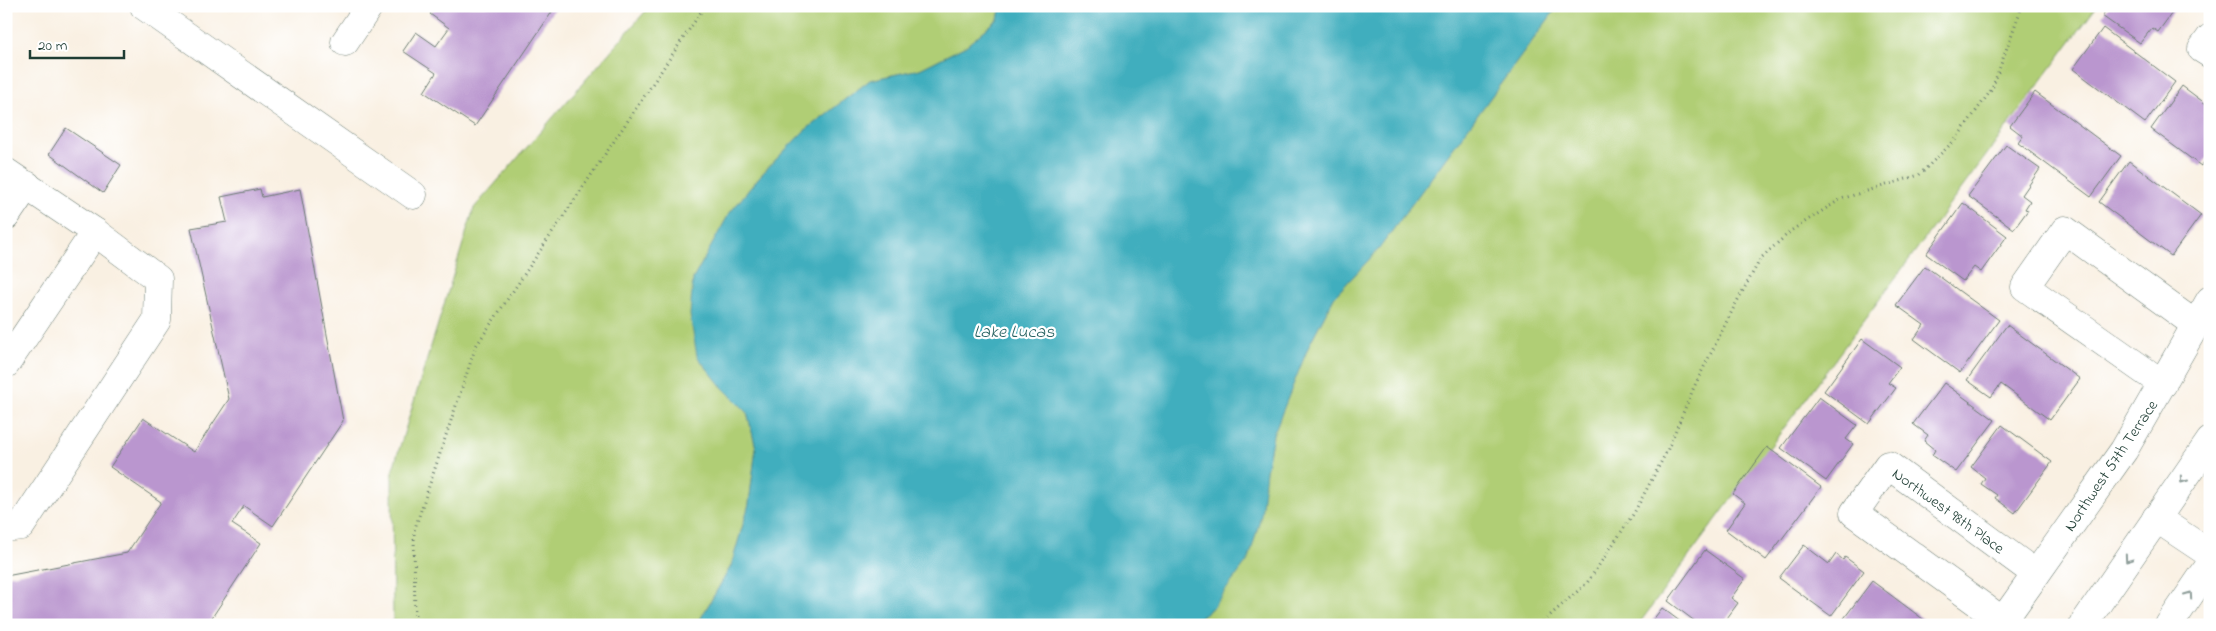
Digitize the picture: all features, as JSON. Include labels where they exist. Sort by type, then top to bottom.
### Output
[{"type":"street","points":[[144,6],[413,195]]},
{"type":"street","points":[[345,42],[369,6]]},
{"type":"street","points":[[2210,38],[2202,49],[2210,54]]},
{"type":"street","points":[[6,216],[16,179],[95,232],[158,279],[157,320],[21,526],[6,528]]},
{"type":"street","points":[[2163,384],[2026,287],[2065,230],[2196,325]]},
{"type":"street","points":[[6,364],[95,232]]},
{"type":"street","name":"Northwest 57th Terrace","points":[[2002,623],[2124,450],[2210,300]]},
{"type":"street","points":[[2083,625],[2210,441]]},
{"type":"street","name":"Northwest 98th Place","points":[[2002,623],[1854,513],[1888,465],[2036,574]]},
{"type":"street","points":[[2156,518],[2210,554]]},
{"type":"street","points":[[2168,625],[2210,565]]},
{"type":"path","points":[[415,625],[414,531],[476,346],[705,6]]},
{"type":"path","points":[[1539,625],[1587,583],[1634,513],[1667,451],[1694,387],[1761,258],[1792,230],[1841,199],[1919,175],[1956,140],[1992,89],[2022,6]]},
{"type":"green space","points":[[650,6],[1001,6],[998,19],[966,46],[920,69],[870,80],[803,132],[760,176],[729,214],[693,279],[697,356],[722,387],[747,412],[756,448],[749,504],[731,566],[697,625],[393,625],[392,472],[474,208]]},
{"type":"green space","points":[[1558,6],[2097,6],[1638,625],[1189,625],[1213,607],[1266,471],[1273,435],[1295,378],[1310,343],[1334,297],[1378,250]]},
{"type":"water","name":"Lake Lucas","points":[[1001,6],[1558,6],[1378,250],[1334,297],[1310,343],[1273,435],[1266,471],[1261,516],[1249,559],[1213,607],[1189,625],[697,625],[731,566],[749,504],[756,448],[747,412],[722,387],[697,356],[690,315],[693,279],[729,214],[760,176],[803,132],[870,80],[920,69],[966,46],[998,19]]},
{"type":"building","points":[[436,6],[556,6],[475,126],[424,92],[436,73],[403,51],[416,32],[436,46],[449,28],[430,14]]},
{"type":"building","points":[[2109,6],[2177,6],[2158,32],[2152,28],[2140,43],[2102,16]]},
{"type":"building","points":[[2103,28],[2175,82],[2145,123],[2073,69]]},
{"type":"building","points":[[2182,86],[2210,107],[2210,154],[2201,166],[2151,129]]},
{"type":"building","points":[[2035,92],[2121,156],[2091,197],[2018,143],[2023,136],[2010,126]]},
{"type":"building","points":[[66,128],[121,165],[103,193],[49,154]]},
{"type":"building","points":[[2006,145],[2040,169],[2022,195],[2030,201],[2025,209],[2028,210],[2014,229],[1968,196]]},
{"type":"building","points":[[2129,161],[2201,215],[2171,256],[2099,202]]},
{"type":"building","points":[[260,189],[262,197],[300,189],[343,421],[273,526],[244,506],[232,524],[261,543],[207,625],[6,625],[6,576],[127,553],[161,502],[110,467],[143,418],[194,452],[229,399],[191,228],[227,222],[221,197]]},
{"type":"building","points":[[1963,203],[2007,236],[1981,272],[1974,267],[1963,281],[1926,254]]},
{"type":"building","points":[[1925,266],[1999,320],[1960,373],[1914,339],[1924,325],[1896,305]]},
{"type":"building","points":[[2007,325],[2080,379],[2050,420],[2001,384],[1991,397],[1967,380]]},
{"type":"building","points":[[1862,339],[1900,367],[1888,383],[1896,388],[1869,424],[1824,391]]},
{"type":"building","points":[[1944,383],[1995,420],[1956,472],[1932,455],[1935,450],[1924,441],[1928,435],[1913,424]]},
{"type":"building","points":[[1819,397],[1857,425],[1846,439],[1853,444],[1826,481],[1781,448]]},
{"type":"building","points":[[2002,425],[2052,462],[2015,513],[1995,498],[1997,495],[1981,484],[1985,478],[1971,467]]},
{"type":"building","points":[[1767,447],[1821,487],[1766,560],[1726,530],[1745,503],[1733,494]]},
{"type":"building","points":[[1804,545],[1829,564],[1836,554],[1843,560],[1845,557],[1864,571],[1831,616],[1779,578]]},
{"type":"building","points":[[1705,550],[1745,579],[1731,598],[1738,603],[1722,625],[1700,625],[1668,601]]},
{"type":"building","points":[[1872,581],[1931,625],[1847,625],[1842,621]]},
{"type":"building","points":[[1662,608],[1685,625],[1649,625]]}]
